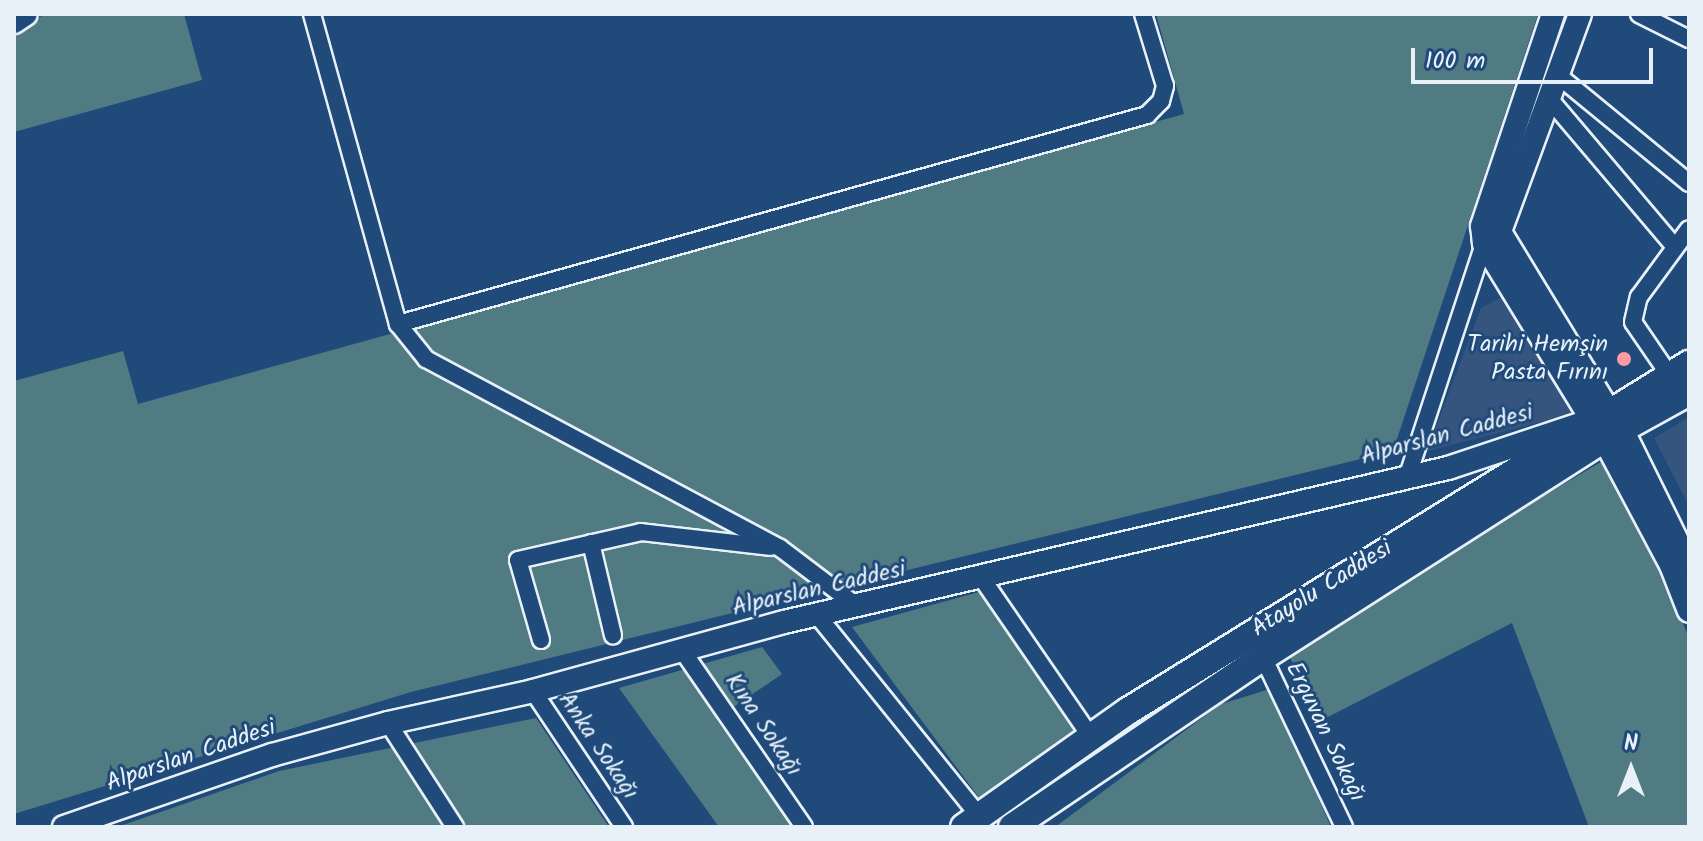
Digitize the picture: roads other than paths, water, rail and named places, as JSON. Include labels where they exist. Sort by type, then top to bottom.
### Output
[{"type":"main road","name":"Atayolu Caddesi","points":[[1012,827],[1607,425],[1683,377]]},
{"type":"main road","name":"Atayolu Caddesi","points":[[972,822],[1091,737],[1469,497],[1607,425]]},
{"type":"street","points":[[14,22],[26,14]]},
{"type":"street","points":[[312,14],[398,324],[426,359],[780,548],[858,607]]},
{"type":"street","points":[[398,324],[1147,115],[1161,101],[1165,86],[1143,14]]},
{"type":"street","points":[[1553,14],[1482,226],[1607,425],[1689,565]]},
{"type":"street","points":[[1408,475],[1492,242],[1500,232],[1552,102],[1580,14]]},
{"type":"street","points":[[1639,14],[1689,39]]},
{"type":"street","points":[[1560,77],[1689,183]]},
{"type":"street","points":[[1552,102],[1674,246]]},
{"type":"street","points":[[1683,377],[1633,322],[1639,297],[1689,229]]},
{"type":"street","points":[[1607,425],[1689,611]]},
{"type":"street","name":"Alparslan Caddesi","points":[[64,827],[272,755],[388,723],[533,691],[817,615],[1448,468],[1607,425]]},
{"type":"street","points":[[1448,468],[1464,475],[1469,497]]},
{"type":"street","points":[[541,640],[518,560],[641,532],[780,548]]},
{"type":"street","points":[[591,543],[613,635]]},
{"type":"street","points":[[981,577],[1091,737]]},
{"type":"street","points":[[817,615],[972,822]]},
{"type":"street","name":"Kına Sokağı","points":[[682,650],[804,827]]},
{"type":"street","name":"Erguvan Sokağı","points":[[1263,657],[1344,827]]},
{"type":"street","name":"Anka Sokağı","points":[[533,691],[624,827]]},
{"type":"street","points":[[388,723],[447,824]]},
{"type":"place","name":"Tarihi Hemşin Pasta Fırını","points":[[1624,359]]}]
